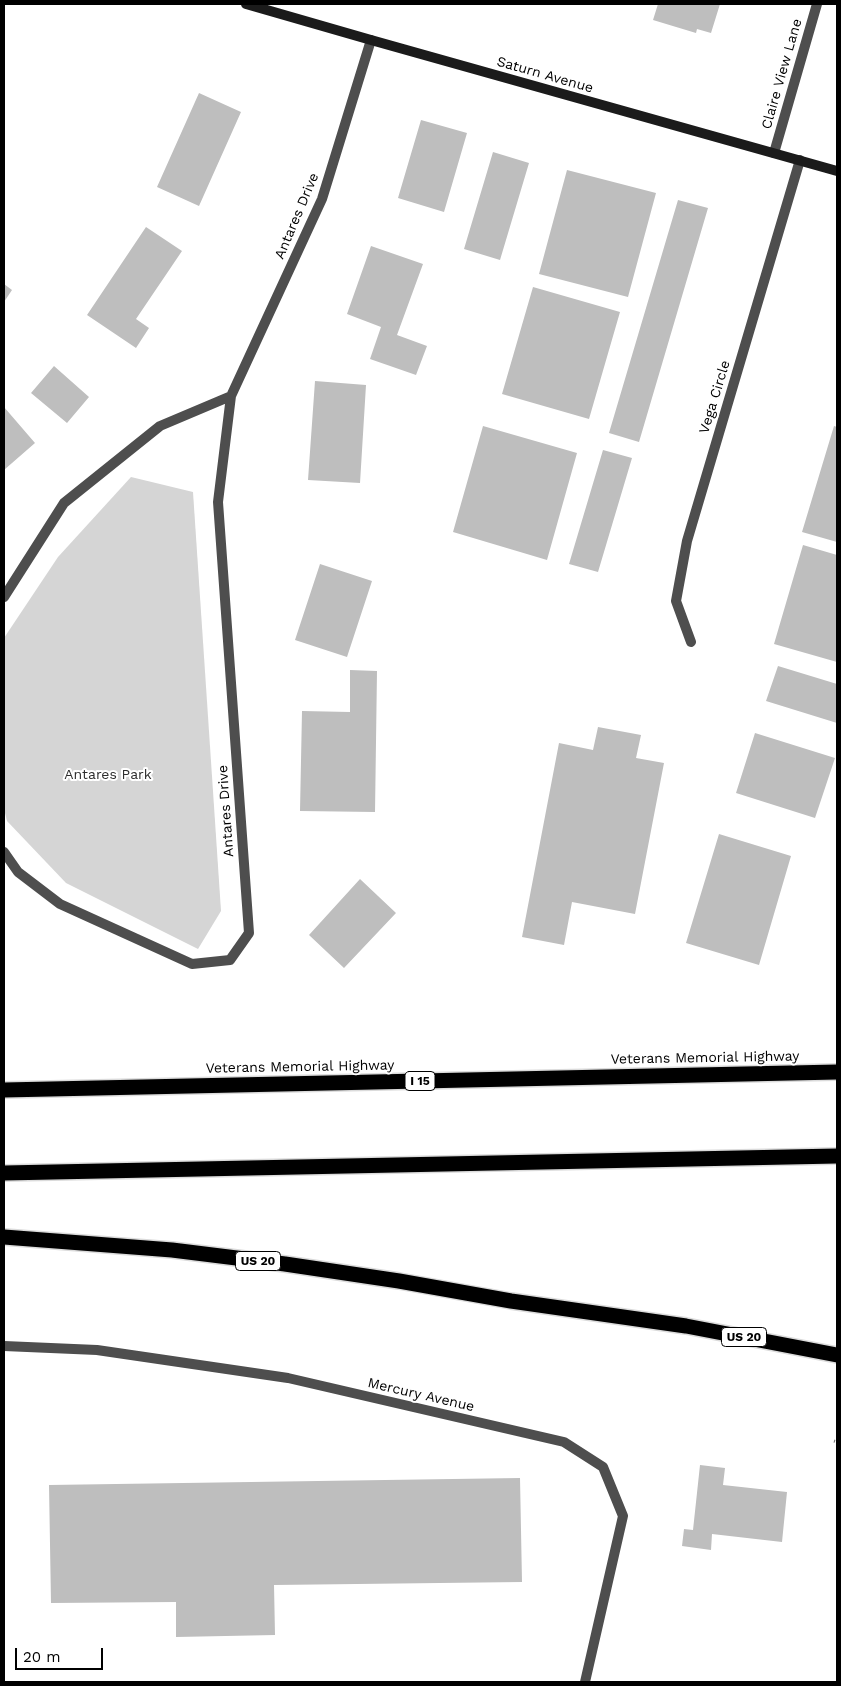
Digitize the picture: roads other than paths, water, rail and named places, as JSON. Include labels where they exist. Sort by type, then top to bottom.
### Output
[{"type":"highway","name":"Veterans Memorial Highway","points":[[4,1090],[837,1072]]},
{"type":"highway","points":[[4,1173],[837,1156]]},
{"type":"highway","name":"US 20","points":[[4,1237],[172,1250],[399,1281],[511,1301],[686,1326],[802,1348],[837,1365]]},
{"type":"highway","points":[[802,1348],[837,1356]]},
{"type":"street","name":"Saturn Avenue","points":[[246,4],[837,171]]},
{"type":"street","name":"Claire View Lane","points":[[774,153],[817,4]]},
{"type":"street","name":"Antares Drive","points":[[4,852],[18,872],[60,904],[192,964],[230,960],[249,933],[218,502],[231,396],[322,199],[371,40]]},
{"type":"street","name":"Vega Circle","points":[[691,642],[676,601],[687,541],[800,160]]},
{"type":"street","points":[[4,597],[64,503],[160,426],[231,396]]},
{"type":"street","name":"Mercury Avenue","points":[[4,1346],[97,1350],[288,1378],[564,1442],[603,1468],[624,1516],[585,1682]]},
{"type":"park label","name":"Antares Park","points":[[108,775]]}]
